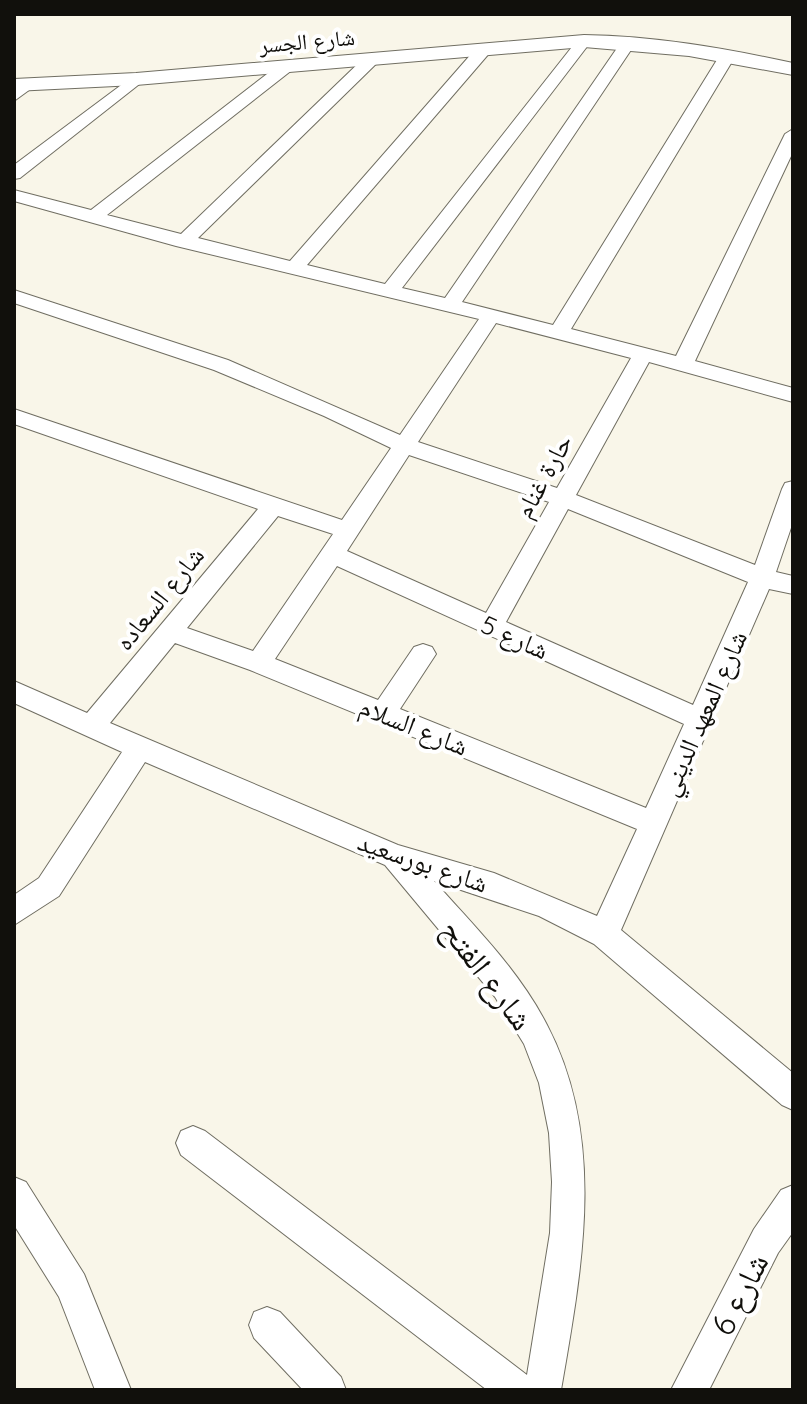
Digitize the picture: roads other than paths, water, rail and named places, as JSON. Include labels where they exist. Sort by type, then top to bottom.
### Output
[{"type":"street","name":"شارع الجسر","points":[[19,89],[584,41],[629,41],[728,55],[793,69]]},
{"type":"street","points":[[389,291],[584,41]]},
{"type":"street","points":[[449,307],[629,41]]},
{"type":"street","points":[[294,268],[486,47]]},
{"type":"street","points":[[559,332],[728,55]]},
{"type":"street","points":[[183,242],[372,59]]},
{"type":"street","points":[[93,217],[286,67]]},
{"type":"street","points":[[14,174],[136,79]]},
{"type":"street","points":[[683,364],[793,134]]},
{"type":"street","points":[[14,195],[183,242],[559,332],[793,395]]},
{"type":"street","points":[[14,296],[221,365],[332,411],[403,445],[562,498],[762,578],[793,585]]},
{"type":"street","points":[[259,663],[345,530],[491,316]]},
{"type":"street","name":"حارة غنام","points":[[491,626],[643,354]]},
{"type":"street","points":[[14,416],[345,530]]},
{"type":"street","name":"شارع المعهد الديني","points":[[604,934],[762,578],[793,489]]},
{"type":"street","name":"شارع السعاده","points":[[91,727],[273,506]]},
{"type":"street","name":"شارع 5","points":[[330,553],[700,720]]},
{"type":"street","name":"شارع السلام","points":[[171,632],[259,663],[655,824]]},
{"type":"street","points":[[383,713],[423,654]]},
{"type":"street","name":"شارع بورسعيد","points":[[19,702],[91,727],[394,856],[494,886],[549,907],[604,934],[793,1094]]},
{"type":"street","points":[[14,912],[49,887],[140,748]]},
{"type":"street","name":"شارع الفتح","points":[[394,856],[506,988],[537,1039],[562,1111],[569,1159],[571,1209],[543,1390]]},
{"type":"street","points":[[193,1143],[517,1390]]},
{"type":"street","points":[[14,1194],[72,1286],[113,1390]]},
{"type":"street","name":"شارع 6","points":[[689,1390],[766,1241],[793,1202]]},
{"type":"street","points":[[267,1325],[328,1390]]}]
